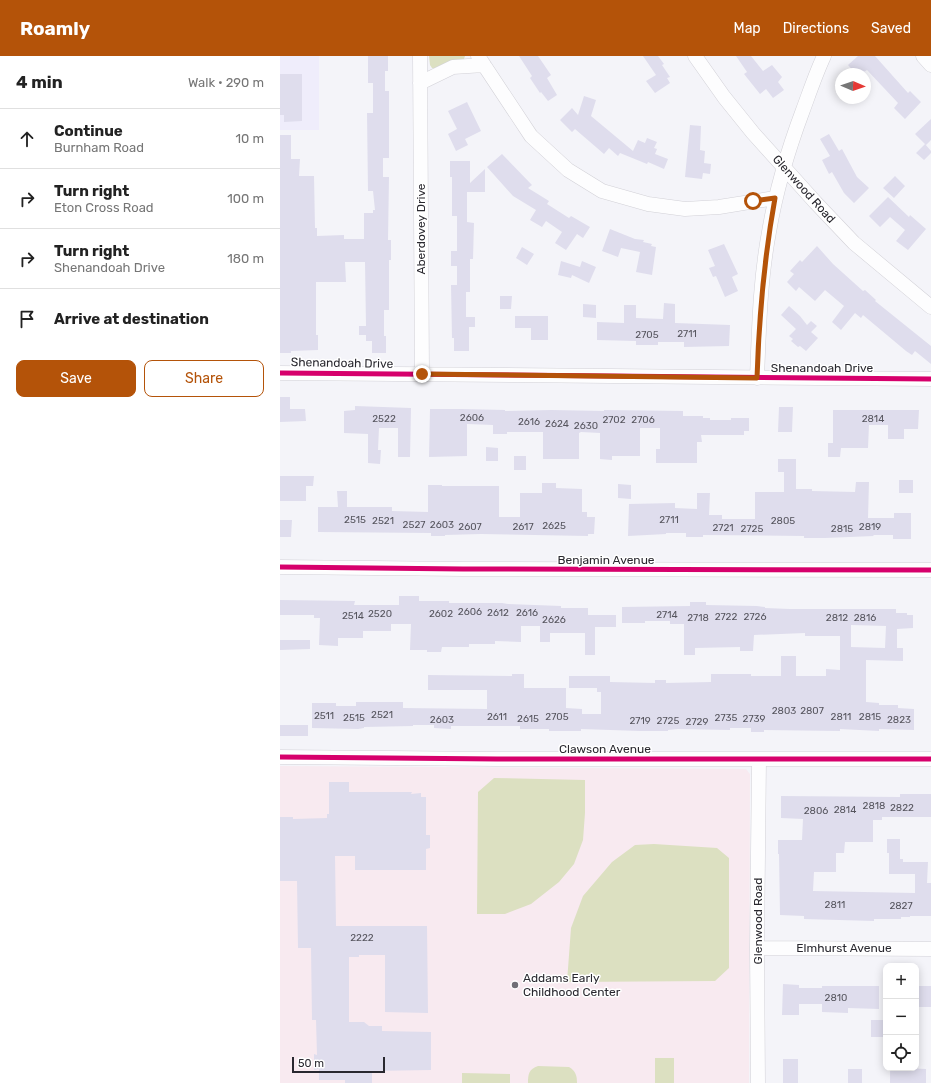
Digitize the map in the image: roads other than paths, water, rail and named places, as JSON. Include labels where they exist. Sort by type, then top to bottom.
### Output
[{"type":"street","name":"Aberdovey Drive","points":[[420,56],[422,374]]},
{"type":"street","name":"Glenwood Road","points":[[694,56],[753,133],[816,203],[854,242],[931,307]]},
{"type":"street","points":[[757,378],[760,303],[768,234],[775,198],[800,118],[824,56]]},
{"type":"street","points":[[923,56],[931,66]]},
{"type":"street","points":[[420,83],[453,67],[481,60],[531,136],[568,170],[602,191],[648,204],[685,209],[719,207],[775,198]]},
{"type":"street","name":"Shenandoah Drive","points":[[280,373],[931,379]]},
{"type":"street","name":"Benjamin Avenue","points":[[280,567],[463,570],[931,570]]},
{"type":"street","points":[[931,753],[931,759]]},
{"type":"street","name":"Clawson Avenue","points":[[280,757],[931,759]]},
{"type":"street","name":"Glenwood Road","points":[[758,1083],[757,948],[759,759]]},
{"type":"street","name":"Elmhurst Avenue","points":[[757,948],[931,949]]},
{"type":"place","name":"Addams Early Childhood Center","points":[[515,985]]}]
